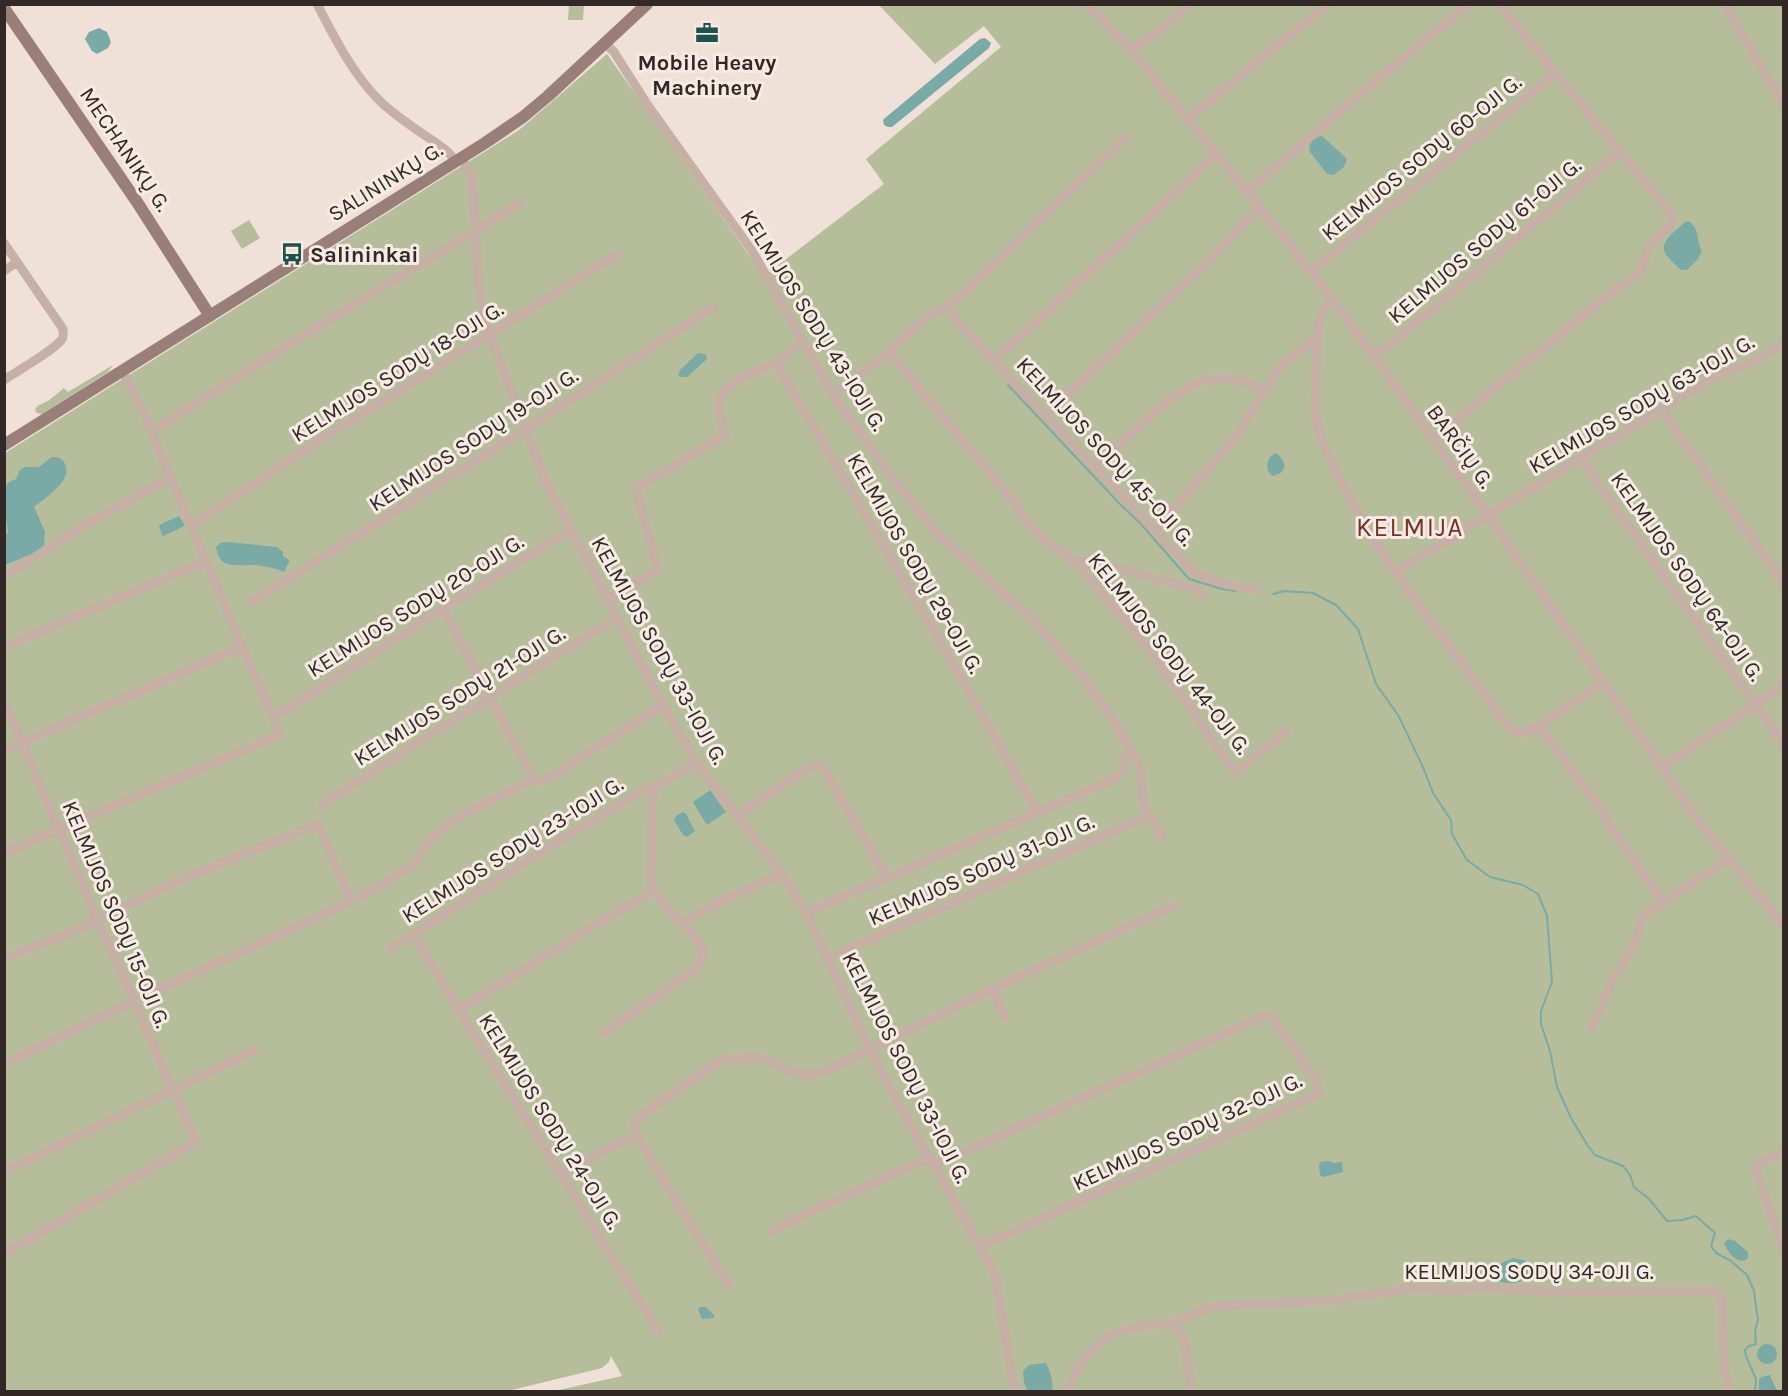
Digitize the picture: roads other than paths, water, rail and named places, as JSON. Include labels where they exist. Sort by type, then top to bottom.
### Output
[{"type":"main road","name":"SALININKŲ G.","points":[[4,445],[459,160],[536,107],[648,4]]},
{"type":"main road","name":"MECHANIKŲ G.","points":[[4,8],[138,202],[210,316]]},
{"type":"street","points":[[317,4],[336,40],[373,94],[409,124],[459,160]]},
{"type":"street","name":"BARČIŲ G.","points":[[1087,4],[1130,49],[1331,297],[1432,440],[1488,514],[1703,827],[1784,926]]},
{"type":"street","points":[[1130,49],[1148,39],[1191,4]]},
{"type":"street","points":[[1188,119],[1329,4]]},
{"type":"street","points":[[1247,191],[1470,4]]},
{"type":"street","points":[[1432,440],[1605,298],[1633,278],[1641,270],[1650,244],[1673,220],[1672,215],[1499,4]]},
{"type":"street","points":[[1724,4],[1784,105]]},
{"type":"street","name":"KELMIJOS SODŲ 43-IOJI G.","points":[[606,44],[614,52],[647,104],[753,252],[833,395],[882,465],[939,536],[1032,618],[1082,676],[1113,719],[1141,774],[1142,798],[1162,836]]},
{"type":"street","name":"KELMIJOS SODŲ 60-OJI G.","points":[[1311,271],[1555,74]]},
{"type":"street","points":[[833,395],[889,352],[929,316],[963,294],[1127,136]]},
{"type":"street","name":"KELMIJOS SODŲ 61-OJI G.","points":[[1372,355],[1391,344],[1620,152]]},
{"type":"street","points":[[994,361],[1217,154]]},
{"type":"street","name":"KELMIJOS SODŲ 33-IOJI G.","points":[[459,160],[472,178],[481,299],[485,322],[545,480],[663,705],[696,762],[782,874],[806,913],[870,1050],[931,1162],[981,1246],[995,1276],[1015,1392]]},
{"type":"street","points":[[160,426],[519,204]]},
{"type":"street","points":[[1046,415],[1209,261],[1260,207]]},
{"type":"street","points":[[4,243],[63,329],[63,338],[56,346],[4,380]]},
{"type":"street","name":"KELMIJOS SODŲ 18-OJI G.","points":[[198,521],[321,440],[618,254]]},
{"type":"street","points":[[4,271],[17,262]]},
{"type":"street","points":[[1331,297],[1320,318],[1317,335],[1316,405],[1321,435],[1362,522],[1395,572],[1511,730],[1520,734],[1542,724],[1604,682]]},
{"type":"street","name":"KELMIJOS SODŲ 45-OJI G.","points":[[947,306],[959,323],[994,361],[1190,568],[1202,577],[1257,590]]},
{"type":"street","name":"KELMIJOS SODŲ 19-OJI G.","points":[[252,602],[714,307]]},
{"type":"street","points":[[1155,531],[1233,441],[1278,370],[1317,335]]},
{"type":"street","points":[[607,599],[658,570],[636,489],[725,435],[718,406],[724,392],[730,385],[776,363],[802,342]]},
{"type":"street","name":"KELMIJOS SODŲ 63-IOJI G.","points":[[1395,572],[1715,377],[1755,361],[1784,343]]},
{"type":"street","name":"KELMIJOS SODŲ 44-OJI G.","points":[[889,352],[1011,498],[1027,522],[1047,542],[1074,560],[1146,646],[1236,772],[1286,732]]},
{"type":"street","name":"KELMIJOS SODŲ 29-OJI G.","points":[[776,363],[952,662],[1037,812]]},
{"type":"street","points":[[4,853],[279,735],[274,718],[144,414],[122,371]]},
{"type":"street","points":[[1096,468],[1165,402],[1201,382],[1209,379],[1233,379],[1266,391]]},
{"type":"street","points":[[1661,409],[1784,584]]},
{"type":"street","name":"KELMIJOS SODŲ 64-OJI G.","points":[[1581,459],[1784,744]]},
{"type":"street","points":[[4,576],[170,476]]},
{"type":"street","name":"KELMIJOS SODŲ 20-OJI G.","points":[[281,713],[570,530]]},
{"type":"street","points":[[1074,560],[1128,571],[1197,590],[1204,595]]},
{"type":"street","points":[[4,647],[206,561]]},
{"type":"street","points":[[443,609],[534,779]]},
{"type":"street","name":"KELMIJOS SODŲ 21-OJI G.","points":[[321,805],[618,618]]},
{"type":"street","points":[[4,750],[242,647]]},
{"type":"street","points":[[1663,767],[1784,685]]},
{"type":"street","name":"KELMIJOS SODŲ 15-OJI G.","points":[[4,701],[196,1142],[4,1254]]},
{"type":"street","points":[[4,1064],[134,1001],[348,903],[414,865],[430,839],[463,815],[534,779],[551,777],[663,705]]},
{"type":"street","points":[[1542,724],[1544,733],[1602,810],[1611,827],[1663,902]]},
{"type":"street","points":[[806,913],[1115,779],[1123,771],[1125,755],[1131,751]]},
{"type":"street","points":[[604,1033],[688,975],[704,956],[690,932],[653,890],[651,881],[652,800],[656,785],[696,762]]},
{"type":"street","points":[[737,816],[804,770],[815,766],[823,768],[887,877]]},
{"type":"street","name":"KELMIJOS SODŲ 23-IOJI G.","points":[[392,949],[533,857],[642,790],[656,785]]},
{"type":"street","name":"KELMIJOS SODŲ 31-OJI G.","points":[[828,958],[1150,815]]},
{"type":"street","points":[[4,958],[68,934],[180,880],[318,824],[356,898]]},
{"type":"street","points":[[1592,1028],[1614,975],[1622,967],[1638,936],[1641,918],[1729,859]]},
{"type":"street","points":[[681,923],[724,900],[782,874]]},
{"type":"street","name":"KELMIJOS SODŲ 24-OJI G.","points":[[653,890],[459,1010],[658,1330]]},
{"type":"street","points":[[728,1285],[636,1135],[635,1124],[641,1115],[726,1059],[762,1058],[784,1070],[811,1075],[826,1071],[1175,904]]},
{"type":"street","points":[[414,935],[459,1010]]},
{"type":"street","points":[[993,990],[1004,1016]]},
{"type":"street","name":"KELMIJOS SODŲ 32-OJI G.","points":[[931,1162],[1266,1015],[1271,1016],[1315,1078],[1319,1094],[981,1246]]},
{"type":"street","points":[[4,1172],[255,1050]]},
{"type":"street","points":[[560,1173],[636,1135]]},
{"type":"street","points":[[1784,1154],[1765,1159],[1760,1162],[1756,1170],[1784,1251]]},
{"type":"street","points":[[772,1232],[803,1215],[931,1162]]},
{"type":"street","name":"KELMIJOS SODŲ 34-OJI G.","points":[[1066,1392],[1080,1365],[1105,1338],[1137,1327],[1172,1323],[1214,1306],[1329,1301],[1405,1289],[1451,1291],[1483,1287],[1570,1292],[1709,1290],[1718,1293],[1721,1297],[1724,1366],[1730,1392]]},
{"type":"street","points":[[1172,1323],[1184,1339],[1192,1392]]},
{"type":"water","points":[[99,28],[107,32],[111,42],[108,48],[97,54],[92,51],[85,39],[89,32]]},
{"type":"water","points":[[985,38],[991,43],[989,48],[892,127],[884,125],[885,118],[980,39]]},
{"type":"water","points":[[1322,136],[1346,158],[1345,166],[1333,175],[1327,174],[1310,152],[1309,146],[1312,141]]},
{"type":"water","points":[[1688,221],[1696,231],[1702,251],[1698,259],[1687,270],[1681,270],[1666,255],[1664,246],[1669,236]]},
{"type":"water","points":[[698,353],[706,354],[707,359],[687,377],[680,377],[678,374],[680,370]]},
{"type":"water","points":[[1276,453],[1284,466],[1281,472],[1273,476],[1267,464],[1271,456]]},
{"type":"water","points":[[52,457],[62,459],[66,476],[57,488],[34,507],[45,532],[44,546],[36,552],[5,565],[5,536],[8,532],[5,519],[5,487],[16,479],[20,470],[25,467],[39,467]]},
{"type":"water","points":[[179,516],[184,526],[163,536],[159,525]]},
{"type":"water","points":[[228,542],[277,547],[289,562],[284,572],[255,565],[230,565],[221,560],[216,547]]},
{"type":"water","points":[[710,790],[726,812],[707,825],[693,802]]},
{"type":"water","points":[[683,812],[695,831],[687,837],[683,835],[674,820]]},
{"type":"water","points":[[1321,1162],[1342,1162],[1343,1172],[1323,1177],[1320,1175],[1319,1165]]},
{"type":"water","points":[[1728,1239],[1735,1241],[1748,1252],[1748,1258],[1737,1260],[1724,1243]]},
{"type":"water","points":[[1513,1258],[1524,1260],[1528,1264],[1527,1278],[1511,1283],[1495,1280],[1493,1273],[1497,1267]]},
{"type":"water","points":[[700,1307],[706,1307],[714,1318],[702,1319],[698,1310]]},
{"type":"water","points":[[1763,1344],[1771,1344],[1777,1350],[1777,1358],[1771,1364],[1763,1364],[1757,1358],[1757,1350]]},
{"type":"water","points":[[1046,1363],[1051,1377],[1052,1391],[1028,1391],[1024,1383],[1023,1371],[1029,1365]]},
{"type":"water","points":[[1770,1375],[1777,1391],[1759,1391],[1761,1377]]},
{"type":"waterway","points":[[1008,385],[1141,524],[1189,579],[1236,591]]},
{"type":"waterway","points":[[1273,594],[1284,591],[1313,593],[1336,605],[1358,629],[1376,684],[1398,715],[1433,793],[1451,820],[1452,834],[1467,860],[1490,877],[1523,885],[1538,894],[1547,916],[1552,982],[1541,1011],[1541,1024],[1550,1051],[1557,1087],[1571,1118],[1595,1155],[1623,1166],[1630,1175],[1634,1187],[1649,1199],[1667,1221],[1696,1216],[1715,1233],[1711,1246],[1716,1253],[1731,1261],[1747,1275],[1754,1291],[1758,1319],[1755,1332],[1756,1344],[1745,1350],[1756,1379],[1755,1392]]},
{"type":"place","name":"Mobile Heavy Machinery","points":[[707,33]]},
{"type":"place","name":"Salininkai","points":[[292,254]]},
{"type":"district","name":"KELMIJA","points":[[1410,527]]}]
